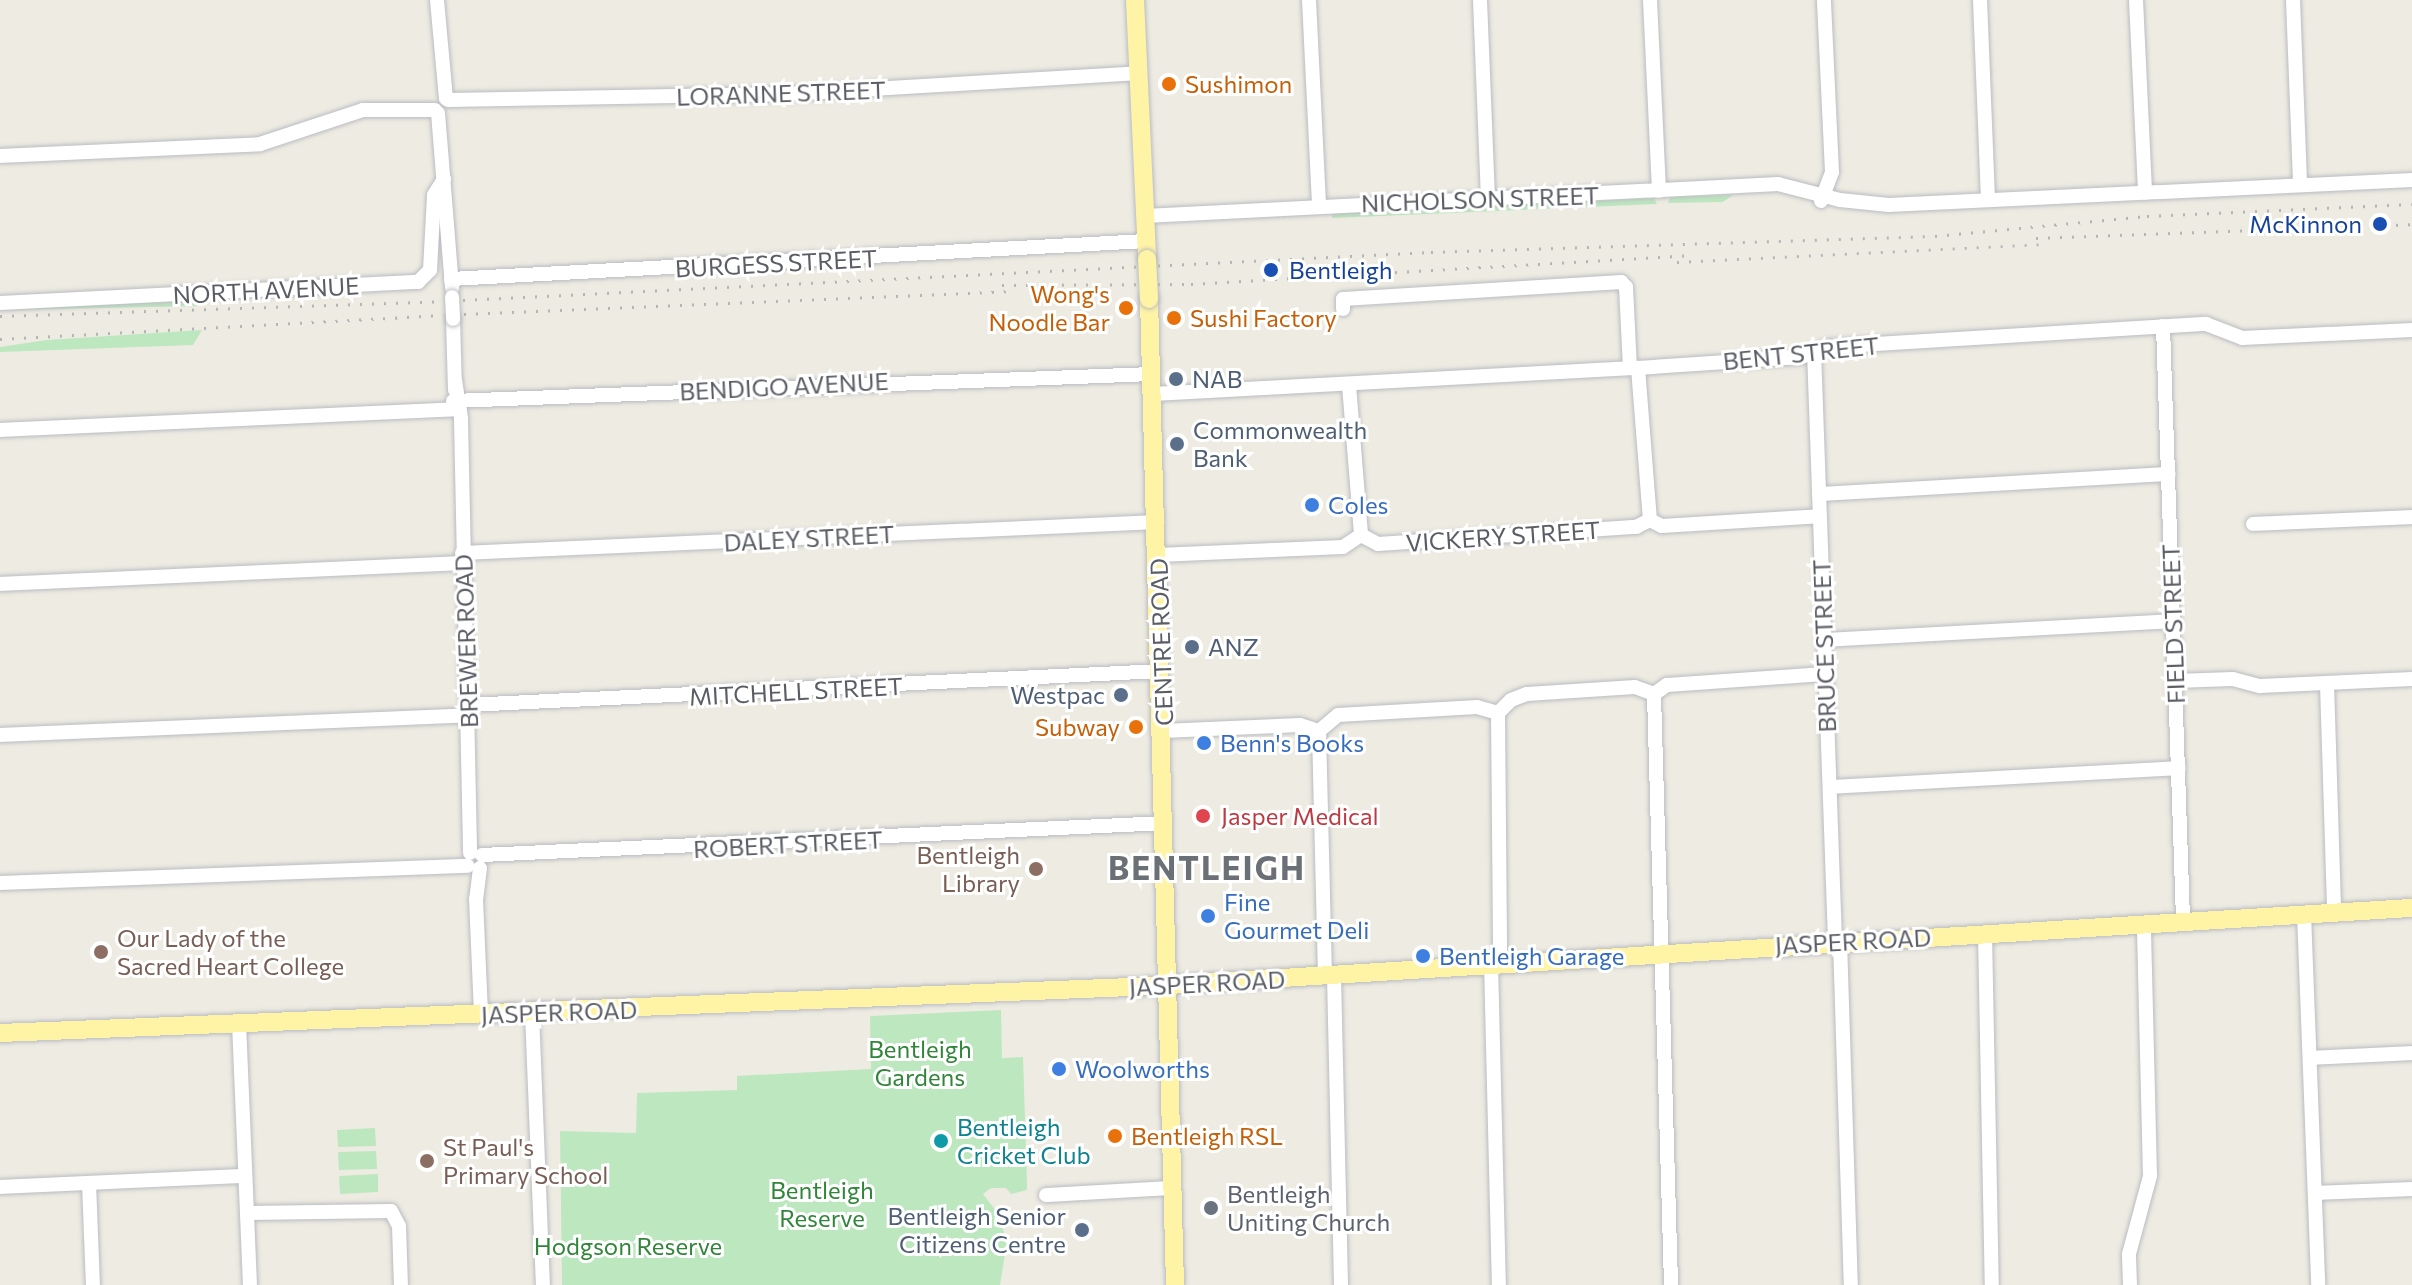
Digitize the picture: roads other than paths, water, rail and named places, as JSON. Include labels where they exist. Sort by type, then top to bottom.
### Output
[{"type":"main road","name":"CENTRE ROAD","points":[[1135,0],[1162,674],[1175,1285]]},
{"type":"main road","name":"JASPER ROAD","points":[[0,1033],[1169,985],[2412,908]]},
{"type":"street","name":"BREWER ROAD","points":[[437,0],[481,1015]]},
{"type":"street","points":[[1309,0],[1319,205]]},
{"type":"street","points":[[1480,0],[1488,199]]},
{"type":"street","points":[[1650,0],[1659,191]]},
{"type":"street","points":[[1823,198],[1832,172],[1824,0]]},
{"type":"street","points":[[1980,0],[1988,200]]},
{"type":"street","points":[[2136,0],[2145,193]]},
{"type":"street","points":[[2293,0],[2300,185]]},
{"type":"street","name":"LORANNE STREET","points":[[442,106],[1139,78]]},
{"type":"street","points":[[0,156],[260,144],[363,110],[442,106]]},
{"type":"street","name":"NORTH AVENUE","points":[[0,303],[418,282],[430,270],[434,195],[444,179]]},
{"type":"street","name":"NICHOLSON STREET","points":[[1145,213],[1763,186],[1823,198],[1844,209],[2412,180]]},
{"type":"street","name":"BURGESS STREET","points":[[451,279],[1100,247],[1147,249]]},
{"type":"street","points":[[1343,309],[1343,299],[1621,282],[1626,287],[1650,520]]},
{"type":"street","name":"BENT STREET","points":[[1153,398],[1801,357],[1814,351],[2163,326],[2206,324],[2247,338],[2412,330]]},
{"type":"street","name":"FIELD STREET","points":[[2163,326],[2183,921]]},
{"type":"street","name":"BRUCE STREET","points":[[1814,351],[1851,1285]]},
{"type":"street","name":"BENDIGO AVENUE","points":[[0,430],[1152,370]]},
{"type":"street","points":[[1158,558],[1343,547],[1361,535],[1349,385]]},
{"type":"street","points":[[1819,494],[2168,474]]},
{"type":"street","name":"VICKERY STREET","points":[[1361,535],[1378,544],[1636,527],[1650,520],[1662,526],[1819,516]]},
{"type":"street","points":[[2253,524],[2412,517]]},
{"type":"street","name":"DALEY STREET","points":[[0,584],[1157,522]]},
{"type":"street","points":[[1824,640],[2172,621]]},
{"type":"street","name":"MITCHELL STREET","points":[[0,735],[1162,674]]},
{"type":"street","points":[[1654,694],[1667,685],[1825,674]]},
{"type":"street","points":[[2175,681],[2327,684],[2412,679]]},
{"type":"street","points":[[2327,684],[2334,912]]},
{"type":"street","points":[[1319,731],[1338,715],[1477,707],[1498,713],[1527,694],[1635,687],[1654,694]]},
{"type":"street","points":[[1654,694],[1671,1285]]},
{"type":"street","points":[[1498,713],[1495,963],[1499,1285]]},
{"type":"street","points":[[1163,731],[1300,725],[1319,731]]},
{"type":"street","points":[[1319,731],[1341,1285]]},
{"type":"street","points":[[1830,787],[2178,768]]},
{"type":"street","name":"ROBERT STREET","points":[[0,883],[445,864],[504,856],[1165,827]]},
{"type":"street","points":[[2304,914],[2318,1285]]},
{"type":"street","points":[[2130,1285],[2129,1254],[2150,1176],[2144,923]]},
{"type":"street","points":[[1985,933],[1992,1285]]},
{"type":"street","points":[[532,1013],[543,1285]]},
{"type":"street","points":[[239,1023],[250,1285]]},
{"type":"street","points":[[2310,1058],[2412,1053]]},
{"type":"street","points":[[0,1187],[245,1176]]},
{"type":"street","points":[[89,1183],[93,1285]]},
{"type":"street","points":[[1046,1195],[1172,1188]]},
{"type":"street","points":[[2315,1193],[2412,1189]]},
{"type":"street","points":[[247,1213],[391,1211],[399,1226],[401,1285]]},
{"type":"railway","points":[[463,300],[1431,252],[1935,236],[2147,216],[2412,204]]},
{"type":"railway","points":[[2036,238],[2412,224]]},
{"type":"railway","points":[[1677,262],[2048,244]]},
{"type":"railway","points":[[1002,285],[1191,284],[1689,255]]},
{"type":"railway","points":[[464,314],[1014,291]]},
{"type":"railway","points":[[0,316],[443,301]]},
{"type":"railway","points":[[0,339],[443,315]]},
{"type":"place","name":"Sushimon","points":[[1169,84]]},
{"type":"place","name":"McKinnon","points":[[2380,224]]},
{"type":"place","name":"Bentleigh","points":[[1271,270]]},
{"type":"place","name":"Wong's Noodle Bar","points":[[1126,308]]},
{"type":"place","name":"Sushi Factory","points":[[1174,318]]},
{"type":"place","name":"NAB","points":[[1176,379]]},
{"type":"place","name":"Commonwealth Bank","points":[[1177,444]]},
{"type":"place","name":"Coles","points":[[1312,505]]},
{"type":"place","name":"ANZ","points":[[1192,647]]},
{"type":"place","name":"Westpac","points":[[1121,695]]},
{"type":"place","name":"Subway","points":[[1136,727]]},
{"type":"place","name":"Benn's Books","points":[[1204,743]]},
{"type":"place","name":"Jasper Medical","points":[[1203,816]]},
{"type":"place","name":"Bentleigh Library","points":[[1036,869]]},
{"type":"place","name":"Fine Gourmet Deli","points":[[1208,916]]},
{"type":"place","name":"Our Lady of the Sacred Heart College","points":[[101,952]]},
{"type":"place","name":"Bentleigh Garage","points":[[1423,956]]},
{"type":"place","name":"Woolworths","points":[[1059,1069]]},
{"type":"place","name":"Bentleigh RSL","points":[[1115,1136]]},
{"type":"place","name":"Bentleigh Cricket Club","points":[[941,1141]]},
{"type":"place","name":"St Paul's Primary School","points":[[427,1161]]},
{"type":"place","name":"Bentleigh Uniting Church","points":[[1211,1208]]},
{"type":"place","name":"Bentleigh Senior Citizens Centre","points":[[1082,1230]]},
{"type":"district","name":"BENTLEIGH","points":[[1207,867]]},
{"type":"park label","name":"Bentleigh Gardens","points":[[920,1063]]},
{"type":"park label","name":"Bentleigh Reserve","points":[[822,1204]]},
{"type":"park label","name":"Hodgson Reserve","points":[[628,1246]]}]
